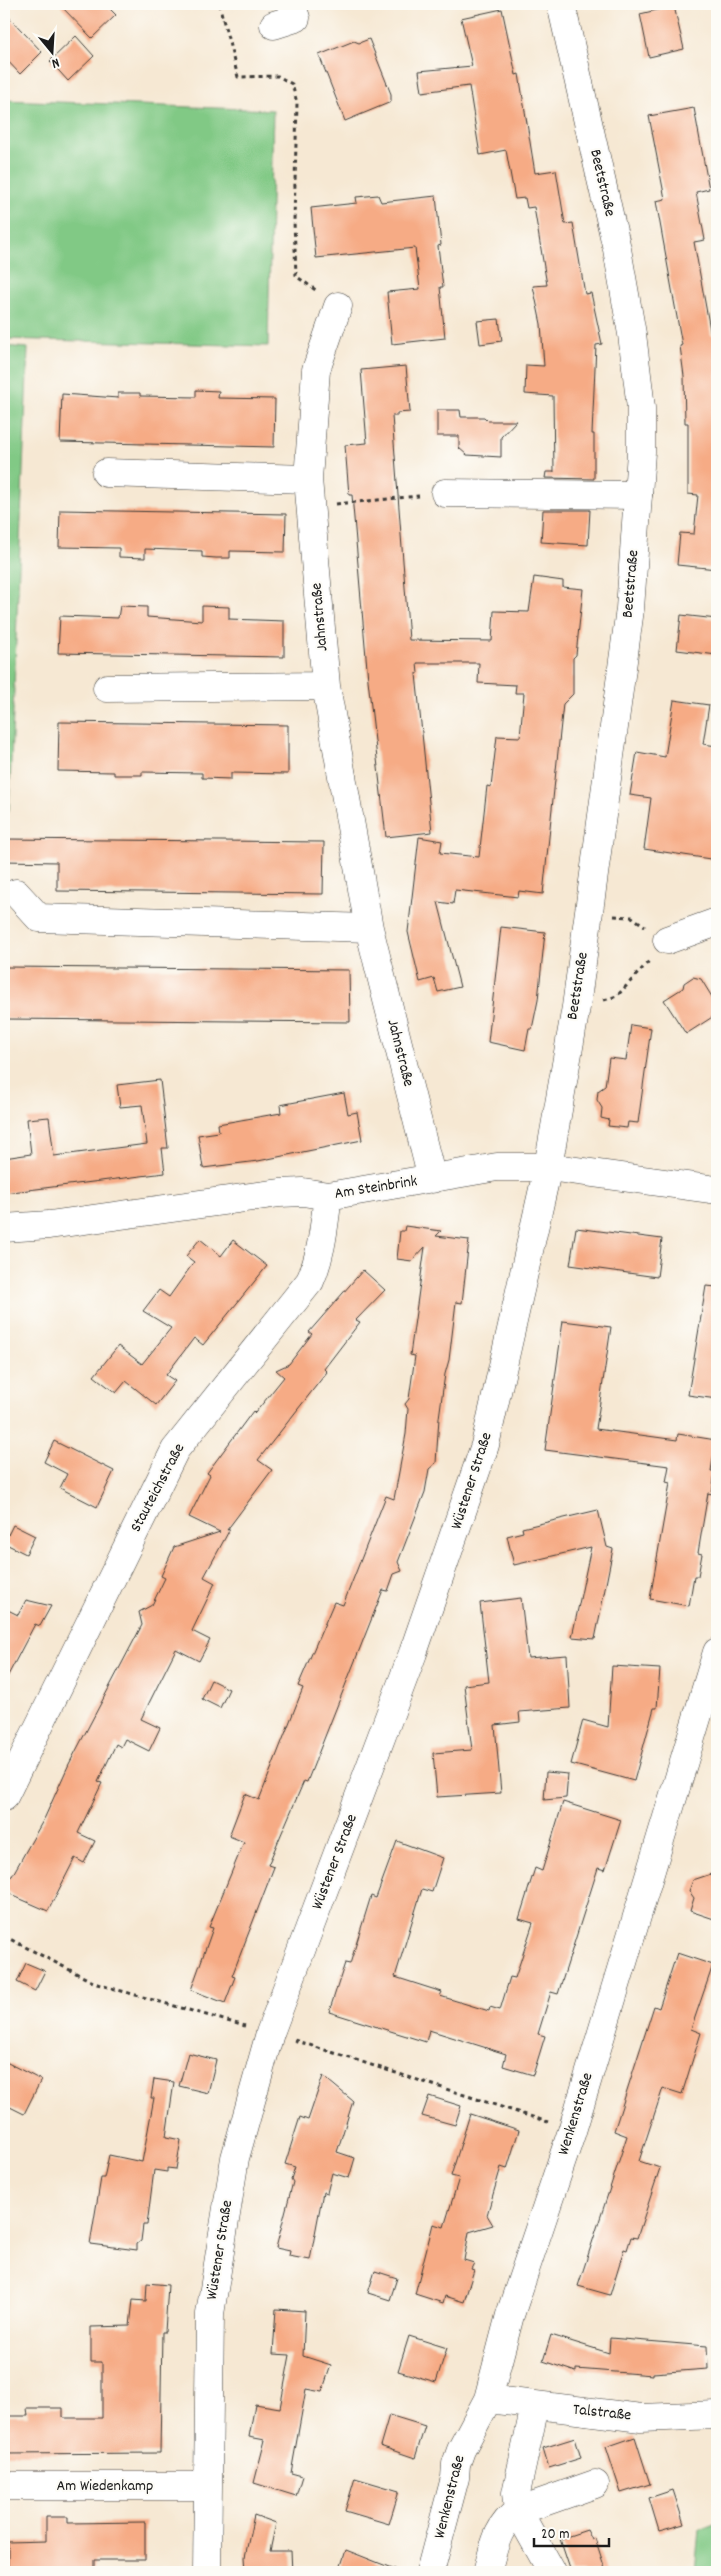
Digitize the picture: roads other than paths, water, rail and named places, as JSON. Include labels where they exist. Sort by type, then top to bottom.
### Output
[{"type":"street","points":[[274,25],[296,18],[292,4]]},
{"type":"street","name":"Beetstraße","points":[[548,1167],[576,1007],[630,609],[638,495],[641,408],[632,334],[617,249],[561,4]]},
{"type":"street","name":"Jahnstraße","points":[[338,306],[316,370],[308,479],[326,686],[368,928],[432,1178]]},
{"type":"street","points":[[106,473],[308,479]]},
{"type":"street","points":[[445,493],[638,495]]},
{"type":"street","points":[[107,688],[326,686]]},
{"type":"street","points":[[16,893],[39,918],[368,928]]},
{"type":"street","points":[[667,940],[717,922]]},
{"type":"street","name":"Am Steinbrink","points":[[4,1228],[49,1225],[280,1194],[303,1192],[328,1196],[496,1167],[548,1167],[717,1190]]},
{"type":"street","name":"Wüstener Straße","points":[[207,2572],[206,2486],[210,2314],[235,2158],[270,2033],[413,1653],[485,1445],[548,1167]]},
{"type":"street","name":"Stauteichstraße","points":[[4,1797],[175,1450],[310,1281],[321,1248],[328,1196]]},
{"type":"street","name":"Wenkenstraße","points":[[430,2572],[455,2478],[456,2464],[488,2399],[510,2315],[572,2131],[717,1656]]},
{"type":"street","name":"Talstraße","points":[[488,2399],[641,2418],[717,2415]]},
{"type":"street","points":[[535,2406],[516,2493],[518,2511],[552,2572]]},
{"type":"street","points":[[487,2572],[499,2532],[505,2520],[518,2511],[595,2484]]},
{"type":"street","name":"Am Wiedenkamp","points":[[4,2486],[206,2486]]}]
